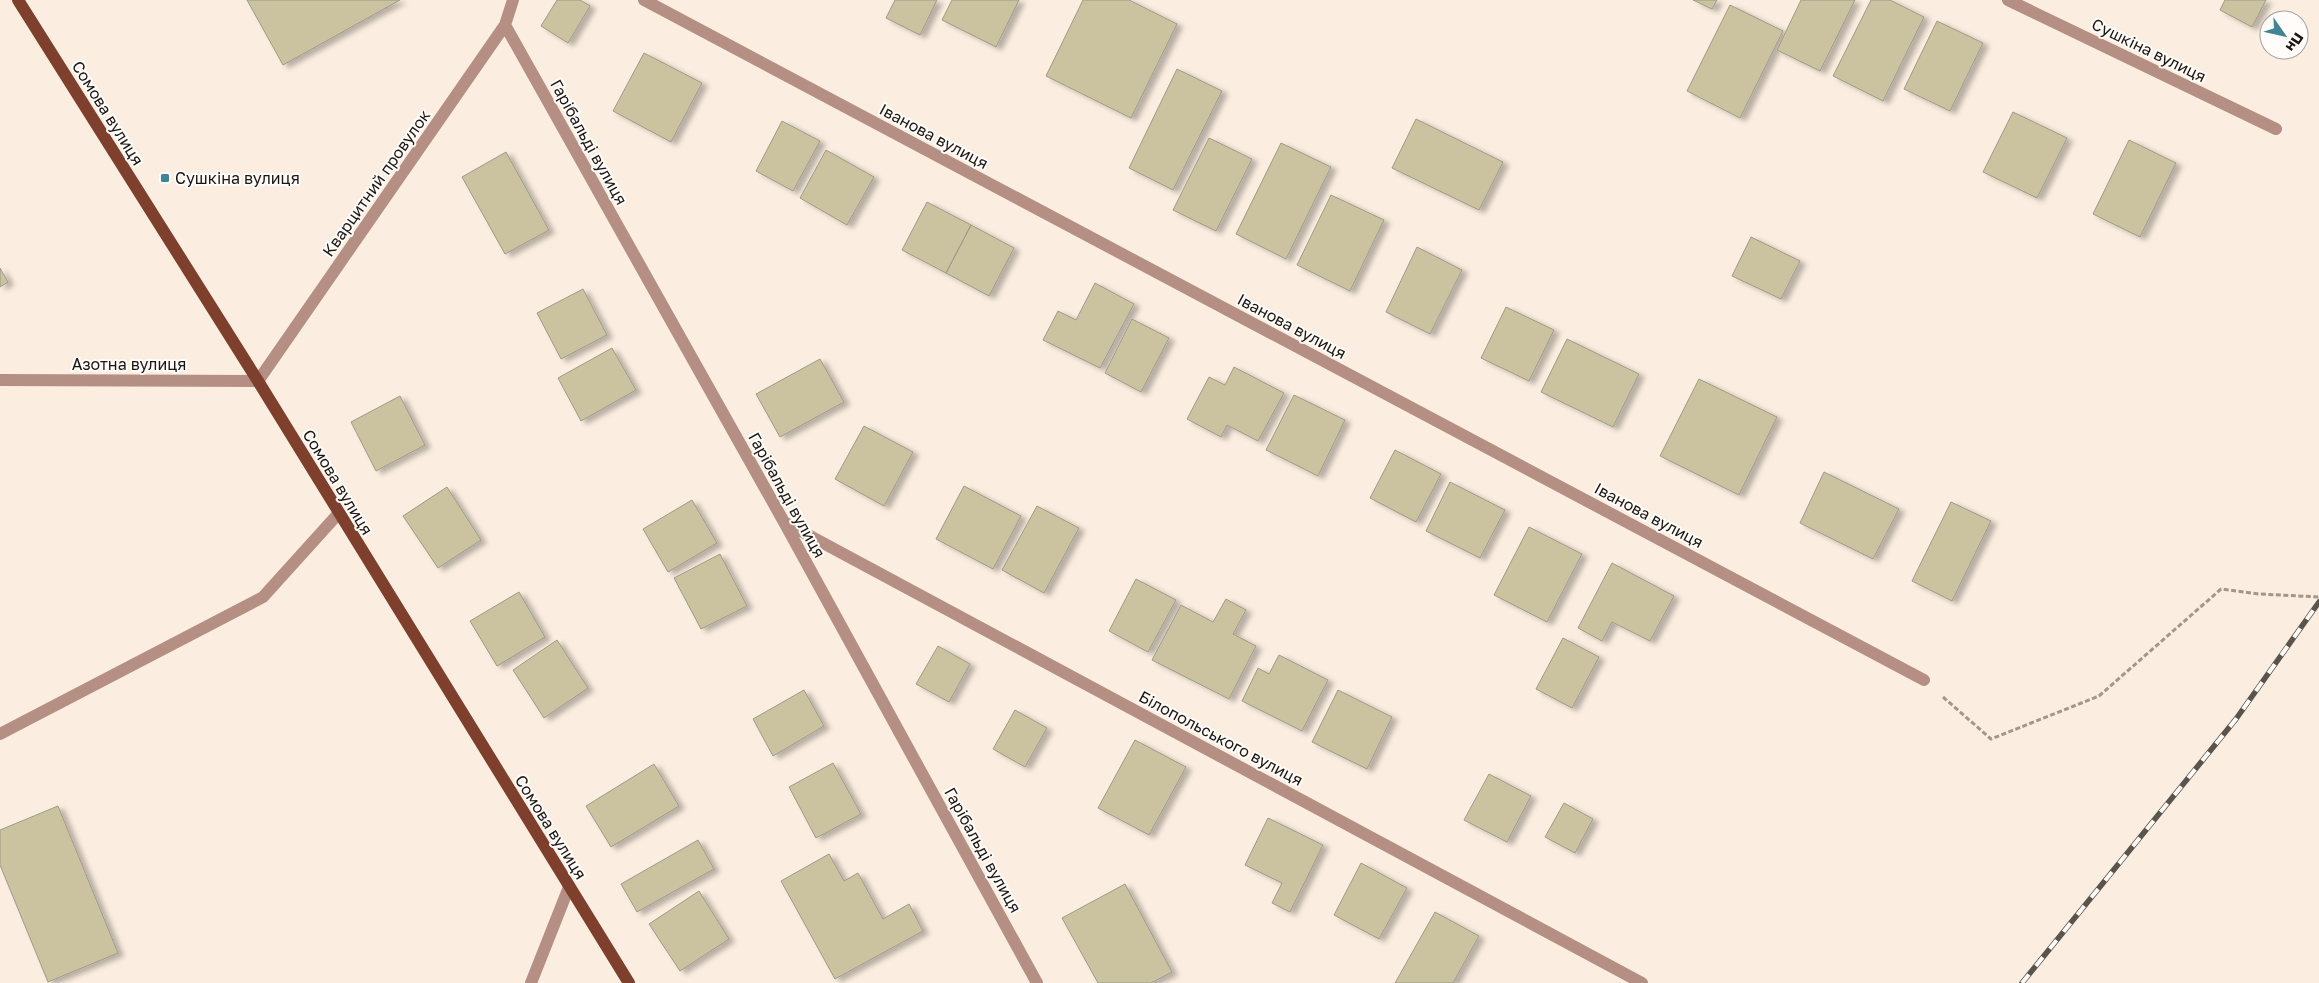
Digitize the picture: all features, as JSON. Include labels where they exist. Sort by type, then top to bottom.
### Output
[{"type":"main road","name":"Сомова вулиця","points":[[18,0],[258,381],[628,983]]},
{"type":"street","name":"Кварцитний провулок","points":[[258,381],[505,25],[513,0]]},
{"type":"street","name":"Іванова вулиця","points":[[644,0],[1924,680]]},
{"type":"street","name":"Сушкіна вулиця","points":[[2008,0],[2276,129]]},
{"type":"street","name":"Гарібальді вулиця","points":[[505,25],[784,522],[1037,983]]},
{"type":"street","name":"Азотна вулиця","points":[[0,380],[258,381]]},
{"type":"street","points":[[0,734],[263,597],[338,514]]},
{"type":"street","name":"Білопольського вулиця","points":[[784,522],[1642,982]]},
{"type":"street","points":[[532,983],[569,887]]},
{"type":"path","points":[[1924,680],[1991,739],[2099,696],[2221,589],[2259,594],[2319,597]]},
{"type":"building","points":[[247,0],[400,0],[283,65]]},
{"type":"building","points":[[557,0],[580,0],[590,6],[568,43],[541,26]]},
{"type":"building","points":[[895,0],[937,0],[920,35],[886,18]]},
{"type":"building","points":[[952,0],[1019,0],[996,47],[942,20]]},
{"type":"building","points":[[1083,0],[1129,0],[1177,24],[1131,118],[1046,76]]},
{"type":"building","points":[[1693,0],[1717,0],[1712,9]]},
{"type":"building","points":[[1801,0],[1855,0],[1820,71],[1777,50]]},
{"type":"building","points":[[1871,0],[1890,0],[1924,17],[1883,101],[1833,76]]},
{"type":"building","points":[[2225,0],[2266,0],[2259,10],[2252,27],[2220,10]]},
{"type":"building","points":[[1730,5],[1783,31],[1740,118],[1687,91]]},
{"type":"building","points":[[1937,21],[1983,43],[1950,111],[1904,89]]},
{"type":"building","points":[[644,53],[702,83],[671,142],[613,111]]},
{"type":"building","points":[[1177,69],[1222,91],[1173,190],[1129,168]]},
{"type":"building","points":[[2013,112],[2067,138],[2037,198],[1983,172]]},
{"type":"building","points":[[1416,119],[1503,162],[1479,210],[1392,168]]},
{"type":"building","points":[[782,121],[820,141],[793,191],[756,171]]},
{"type":"building","points":[[1209,138],[1252,159],[1216,231],[1173,210]]},
{"type":"building","points":[[2129,140],[2176,163],[2140,237],[2093,214]]},
{"type":"building","points":[[1281,143],[1331,167],[1286,259],[1236,234]]},
{"type":"building","points":[[826,150],[874,177],[847,225],[800,198]]},
{"type":"building","points":[[506,152],[549,230],[505,254],[462,177]]},
{"type":"building","points":[[1331,195],[1384,220],[1350,291],[1297,265]]},
{"type":"building","points":[[927,202],[971,225],[946,273],[902,250]]},
{"type":"building","points":[[971,225],[1014,248],[989,296],[946,273]]},
{"type":"building","points":[[1751,237],[1800,261],[1781,299],[1732,276]]},
{"type":"building","points":[[1417,247],[1462,270],[1430,334],[1386,312]]},
{"type":"building","points":[[0,268],[8,282],[0,287]]},
{"type":"building","points":[[1095,283],[1134,304],[1100,368],[1043,340],[1058,311],[1076,320]]},
{"type":"building","points":[[583,289],[607,335],[561,359],[537,313]]},
{"type":"building","points":[[1506,307],[1554,330],[1529,381],[1481,358]]},
{"type":"building","points":[[1132,319],[1169,338],[1141,392],[1105,373]]},
{"type":"building","points":[[1567,339],[1639,374],[1613,427],[1541,392]]},
{"type":"building","points":[[612,348],[636,390],[581,421],[558,378]]},
{"type":"building","points":[[820,359],[844,402],[780,437],[756,394]]},
{"type":"building","points":[[1234,367],[1284,393],[1258,441],[1227,425],[1221,437],[1187,419],[1209,377],[1225,385]]},
{"type":"building","points":[[1699,379],[1777,417],[1739,495],[1660,456]]},
{"type":"building","points":[[1294,395],[1345,420],[1318,476],[1266,450]]},
{"type":"building","points":[[400,396],[425,445],[376,471],[351,422]]},
{"type":"building","points":[[864,426],[913,452],[884,506],[835,479]]},
{"type":"building","points":[[1395,450],[1441,474],[1416,522],[1370,498]]},
{"type":"building","points":[[1824,472],[1899,509],[1873,559],[1800,523]]},
{"type":"building","points":[[1450,482],[1505,510],[1480,558],[1426,531]]},
{"type":"building","points":[[964,486],[1021,516],[993,569],[936,539]]},
{"type":"building","points":[[447,487],[481,540],[438,568],[403,516]]},
{"type":"building","points":[[692,500],[717,543],[668,572],[643,529]]},
{"type":"building","points":[[1951,502],[1991,521],[1952,601],[1912,581]]},
{"type":"building","points":[[1037,506],[1079,528],[1044,593],[1002,570]]},
{"type":"building","points":[[1529,527],[1582,554],[1547,622],[1494,595]]},
{"type":"building","points":[[720,554],[747,606],[701,629],[674,578]]},
{"type":"building","points":[[1612,563],[1674,596],[1650,641],[1612,622],[1602,641],[1578,628]]},
{"type":"building","points":[[1136,579],[1176,600],[1148,652],[1109,631]]},
{"type":"building","points":[[519,592],[545,637],[497,666],[470,621]]},
{"type":"building","points":[[1226,599],[1246,610],[1233,634],[1256,646],[1229,699],[1152,660],[1181,605],[1213,622]]},
{"type":"building","points":[[1563,638],[1599,657],[1572,708],[1536,689]]},
{"type":"building","points":[[557,640],[588,688],[544,718],[513,670]]},
{"type":"building","points":[[938,646],[970,664],[949,702],[916,684]]},
{"type":"building","points":[[1279,655],[1328,680],[1302,731],[1242,701],[1258,668],[1269,674]]},
{"type":"building","points":[[804,690],[824,726],[773,756],[753,719]]},
{"type":"building","points":[[1338,690],[1392,717],[1367,769],[1312,742]]},
{"type":"building","points":[[1015,710],[1047,728],[1025,767],[993,749]]},
{"type":"building","points":[[1135,740],[1186,767],[1149,835],[1098,808]]},
{"type":"building","points":[[833,763],[861,814],[816,838],[789,787]]},
{"type":"building","points":[[654,764],[679,806],[611,847],[586,806]]},
{"type":"building","points":[[1489,774],[1531,796],[1507,842],[1464,820]]},
{"type":"building","points":[[1564,803],[1593,819],[1575,853],[1545,837]]},
{"type":"building","points":[[58,806],[118,953],[48,982],[0,865],[0,830]]},
{"type":"building","points":[[1268,818],[1323,845],[1290,912],[1272,903],[1282,883],[1245,865]]},
{"type":"building","points":[[698,840],[714,869],[637,912],[621,884]]},
{"type":"building","points":[[829,854],[844,881],[858,873],[883,919],[909,904],[923,931],[835,979],[781,881]]},
{"type":"building","points":[[1361,863],[1407,888],[1379,939],[1334,915]]},
{"type":"building","points":[[1125,884],[1172,972],[1151,983],[1098,983],[1062,918]]},
{"type":"building","points":[[699,891],[729,939],[680,971],[649,924]]},
{"type":"building","points":[[1435,912],[1479,936],[1453,983],[1395,983]]},
{"type":"railway","points":[[2022,983],[2236,719],[2319,602]]},
{"type":"place","name":"Сушкіна вулиця","points":[[165,178]]}]
